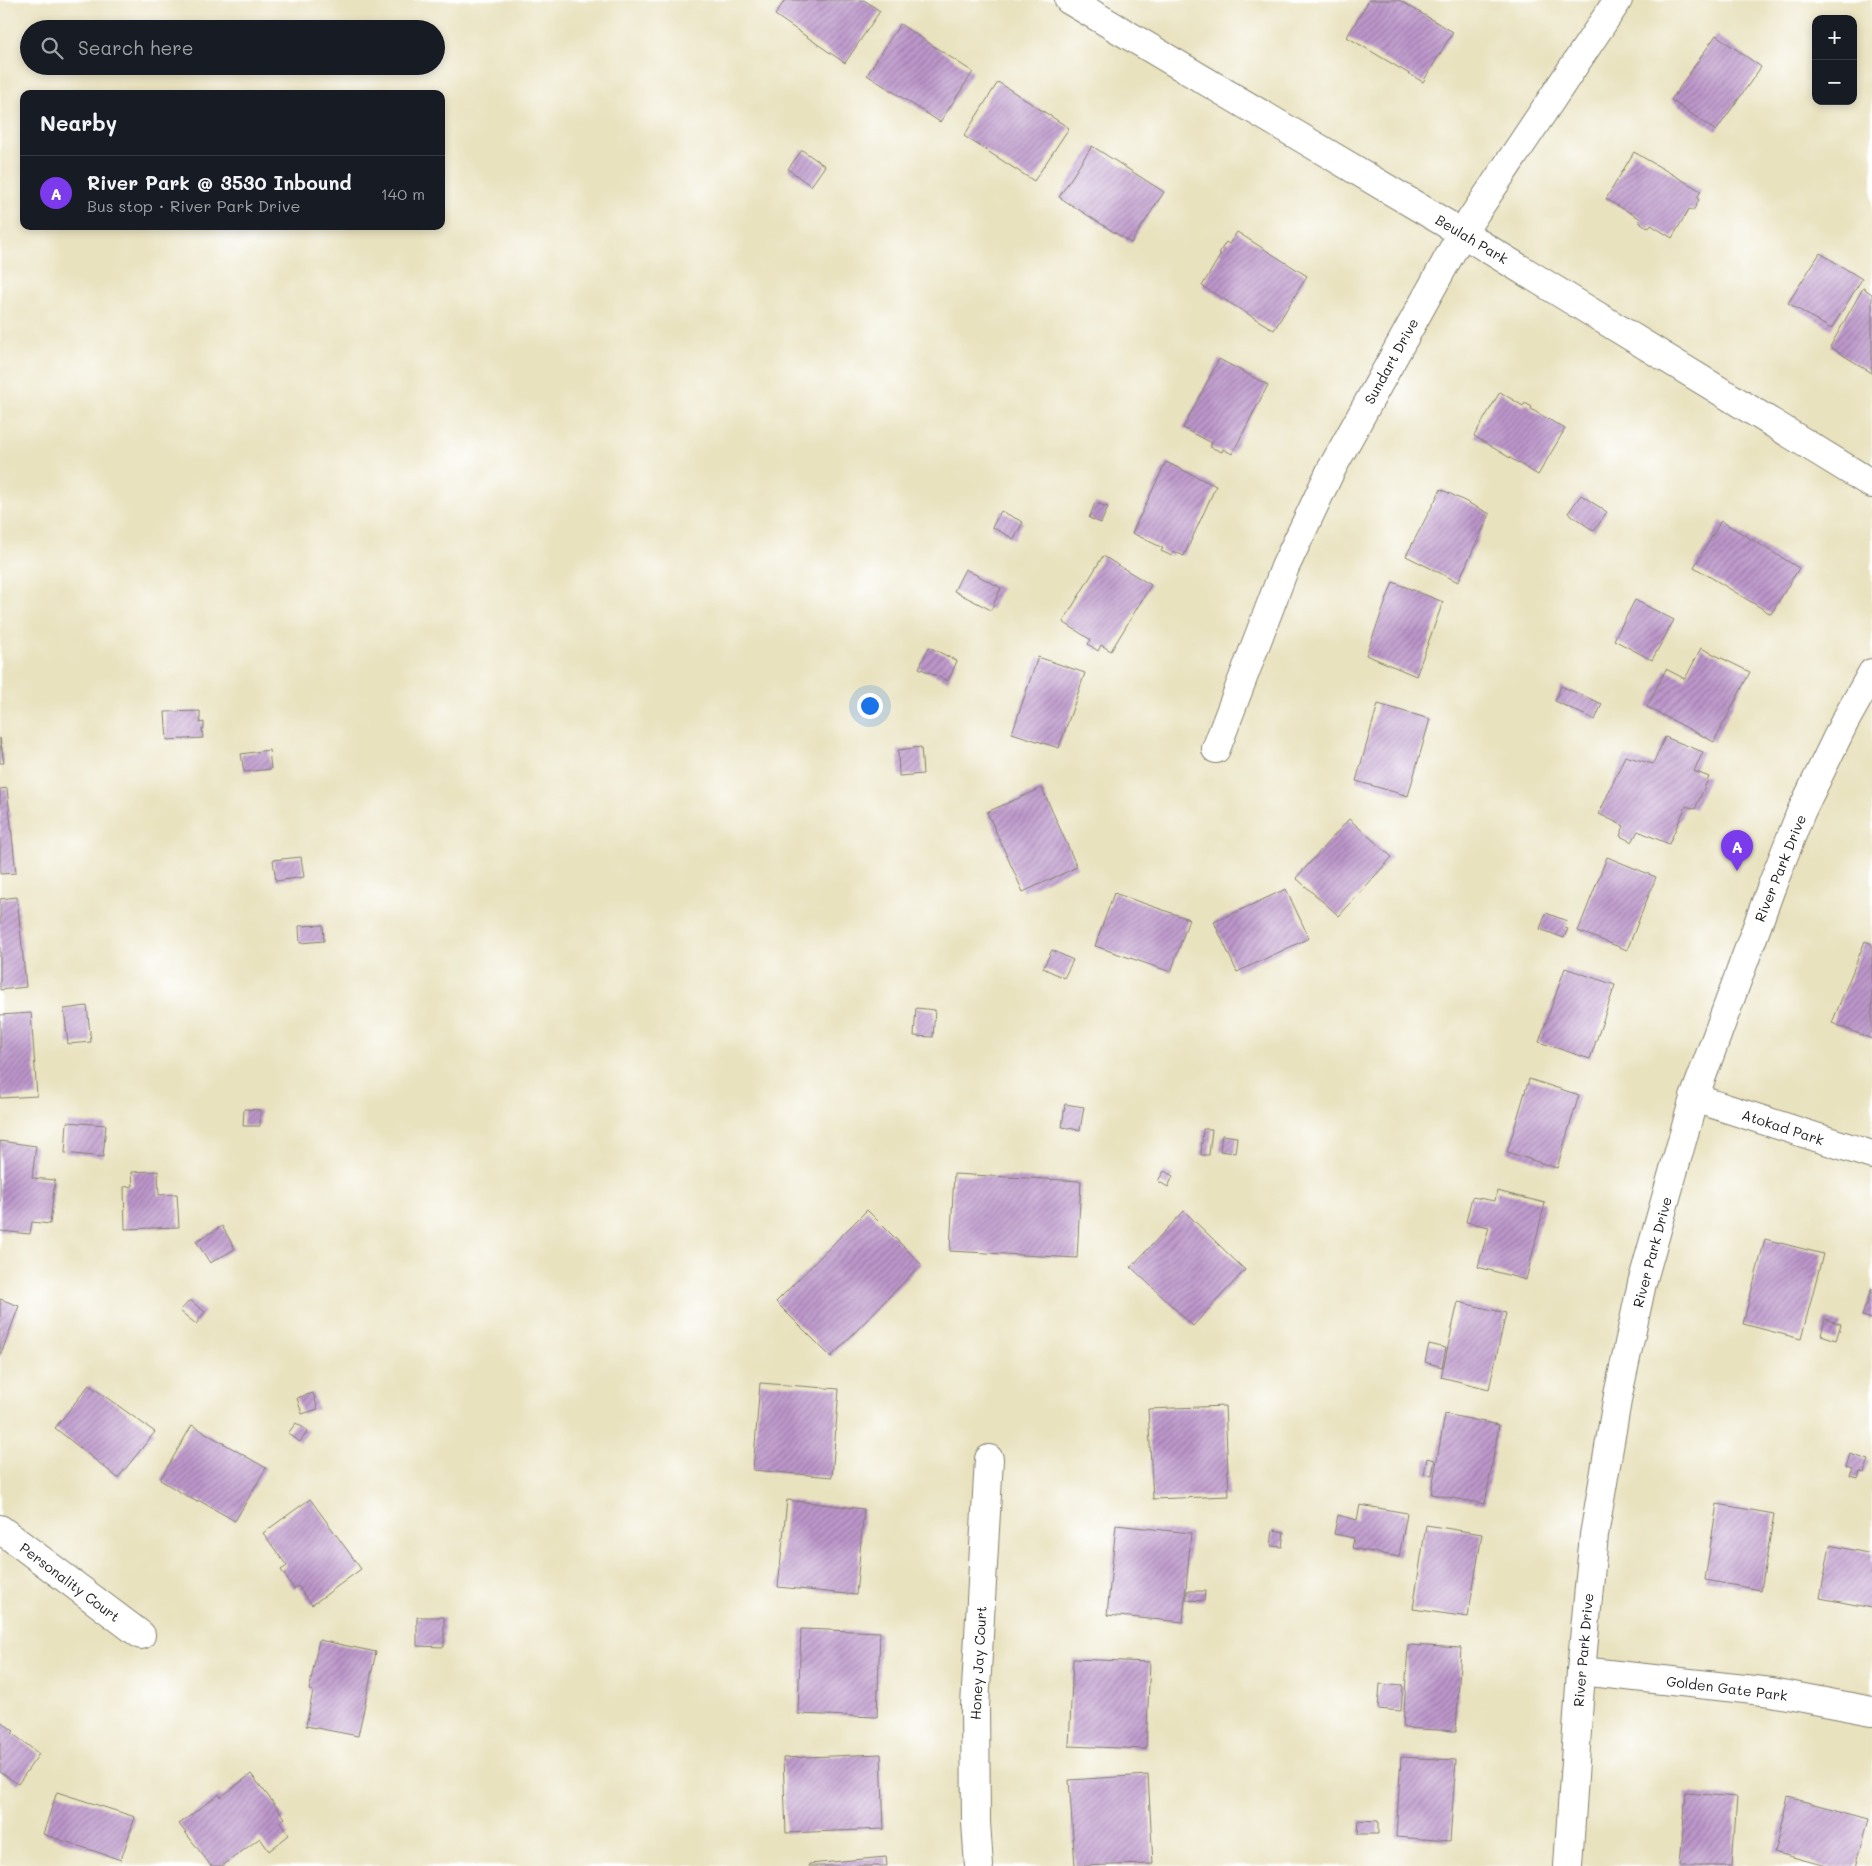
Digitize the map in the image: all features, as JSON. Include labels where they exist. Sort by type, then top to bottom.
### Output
[{"type":"street","name":"Beulah Park","points":[[1069,0],[1462,233],[1872,484]]},
{"type":"street","name":"Sundart Drive","points":[[1216,749],[1285,567],[1331,470],[1462,233],[1618,0]]},
{"type":"street","name":"River Park Drive","points":[[1568,1866],[1581,1671],[1594,1535],[1618,1395],[1642,1283],[1694,1098],[1770,888],[1801,812],[1844,723],[1872,673]]},
{"type":"street","name":"Atokad Park","points":[[1694,1098],[1872,1155]]},
{"type":"street","name":"Honey Jay Court","points":[[979,1866],[976,1822],[975,1706],[989,1459]]},
{"type":"street","name":"Personality Court","points":[[0,1529],[141,1635]]},
{"type":"street","name":"Golden Gate Park","points":[[1581,1671],[1772,1692],[1872,1711]]},
{"type":"building","points":[[785,0],[864,0],[880,11],[845,63],[775,15]]},
{"type":"building","points":[[1369,0],[1399,0],[1453,32],[1423,82],[1347,37]]},
{"type":"building","points":[[900,24],[973,72],[940,122],[867,75]]},
{"type":"building","points":[[1716,35],[1761,67],[1716,131],[1671,100]]},
{"type":"building","points":[[998,82],[1069,128],[1034,181],[964,136]]},
{"type":"building","points":[[1092,146],[1164,192],[1131,243],[1059,197]]},
{"type":"building","points":[[802,150],[825,166],[811,186],[788,169]]},
{"type":"building","points":[[1634,152],[1701,191],[1693,211],[1689,209],[1672,238],[1651,225],[1649,228],[1639,222],[1641,219],[1606,199]]},
{"type":"building","points":[[1237,232],[1307,276],[1274,330],[1202,286],[1226,242],[1229,244]]},
{"type":"building","points":[[1820,253],[1862,279],[1831,329],[1788,303]]},
{"type":"building","points":[[1863,288],[1872,294],[1872,373],[1830,347]]},
{"type":"building","points":[[1219,359],[1268,385],[1232,454],[1223,449],[1222,452],[1210,447],[1212,443],[1183,428]]},
{"type":"building","points":[[1500,392],[1523,406],[1525,403],[1532,407],[1531,409],[1565,429],[1538,475],[1474,436]]},
{"type":"building","points":[[1166,462],[1216,486],[1184,556],[1173,551],[1172,556],[1161,551],[1163,548],[1132,533]]},
{"type":"building","points":[[1441,489],[1490,514],[1458,582],[1406,556]]},
{"type":"building","points":[[1581,495],[1607,512],[1594,531],[1568,513]]},
{"type":"building","points":[[1095,503],[1108,507],[1101,523],[1089,518]]},
{"type":"building","points":[[1001,511],[1023,522],[1014,539],[992,527]]},
{"type":"building","points":[[1721,521],[1799,568],[1771,614],[1694,567]]},
{"type":"building","points":[[1103,556],[1151,585],[1111,651],[1101,645],[1098,651],[1088,644],[1091,640],[1063,622]]},
{"type":"building","points":[[965,569],[1001,588],[991,610],[954,591]]},
{"type":"building","points":[[1393,582],[1443,602],[1416,676],[1366,655]]},
{"type":"building","points":[[1635,600],[1674,620],[1652,660],[1614,640]]},
{"type":"building","points":[[929,647],[957,661],[948,681],[919,668]]},
{"type":"building","points":[[1701,648],[1750,672],[1714,742],[1647,707],[1666,669],[1685,679]]},
{"type":"building","points":[[1038,657],[1085,673],[1059,748],[1012,733]]},
{"type":"building","points":[[1561,686],[1602,704],[1595,720],[1555,701]]},
{"type":"building","points":[[1378,704],[1430,719],[1408,796],[1356,781]]},
{"type":"building","points":[[200,711],[200,723],[204,722],[204,729],[202,729],[203,738],[167,740],[165,712]]},
{"type":"building","points":[[1665,737],[1703,752],[1694,771],[1709,777],[1695,809],[1686,806],[1669,844],[1638,831],[1632,842],[1620,836],[1624,826],[1599,814],[1625,756],[1653,764]]},
{"type":"building","points":[[0,738],[4,763],[0,763]]},
{"type":"building","points":[[921,747],[923,774],[899,776],[898,750]]},
{"type":"building","points":[[269,750],[271,769],[244,772],[241,754]]},
{"type":"building","points":[[7,788],[16,873],[0,874],[0,789]]},
{"type":"building","points":[[1042,788],[1077,867],[1023,892],[987,812]]},
{"type":"building","points":[[1349,819],[1392,857],[1339,916],[1296,878]]},
{"type":"building","points":[[301,857],[304,877],[276,881],[273,860]]},
{"type":"building","points":[[1607,857],[1656,877],[1627,950],[1578,931]]},
{"type":"building","points":[[1286,889],[1309,938],[1237,972],[1214,922]]},
{"type":"building","points":[[1114,893],[1189,919],[1171,972],[1095,946]]},
{"type":"building","points":[[17,897],[26,987],[0,990],[0,899]]},
{"type":"building","points":[[1546,913],[1567,921],[1565,928],[1568,929],[1564,938],[1540,929]]},
{"type":"building","points":[[323,925],[324,941],[300,943],[299,926]]},
{"type":"building","points":[[1865,941],[1872,944],[1872,1039],[1832,1023]]},
{"type":"building","points":[[1052,950],[1073,960],[1064,978],[1043,968]]},
{"type":"building","points":[[1565,968],[1615,985],[1590,1059],[1539,1042]]},
{"type":"building","points":[[87,1006],[91,1042],[68,1044],[64,1009]]},
{"type":"building","points":[[916,1008],[935,1010],[933,1037],[914,1036]]},
{"type":"building","points":[[31,1013],[37,1096],[0,1098],[0,1015]]},
{"type":"building","points":[[1529,1079],[1579,1095],[1557,1168],[1507,1152]]},
{"type":"building","points":[[1065,1104],[1084,1107],[1080,1130],[1062,1127]]},
{"type":"building","points":[[244,1109],[260,1110],[260,1126],[243,1126]]},
{"type":"building","points":[[67,1122],[106,1125],[103,1157],[65,1153]]},
{"type":"building","points":[[1203,1129],[1212,1129],[1209,1155],[1201,1155]]},
{"type":"building","points":[[1222,1135],[1237,1137],[1235,1153],[1220,1151]]},
{"type":"building","points":[[0,1141],[36,1146],[32,1178],[55,1180],[50,1224],[32,1222],[30,1234],[0,1231]]},
{"type":"building","points":[[158,1171],[159,1195],[177,1194],[179,1227],[125,1229],[124,1187],[133,1186],[132,1172]]},
{"type":"building","points":[[1164,1171],[1173,1176],[1168,1187],[1158,1181]]},
{"type":"building","points":[[954,1174],[1081,1181],[1077,1258],[950,1251]]},
{"type":"building","points":[[1497,1191],[1545,1203],[1526,1280],[1478,1267],[1489,1227],[1466,1222],[1472,1197],[1495,1201]]},
{"type":"building","points":[[867,1210],[921,1264],[831,1357],[776,1302]]},
{"type":"building","points":[[1184,1211],[1245,1270],[1193,1326],[1131,1267]]},
{"type":"building","points":[[222,1226],[235,1249],[210,1263],[196,1241]]},
{"type":"building","points":[[1765,1239],[1823,1254],[1801,1339],[1743,1324]]},
{"type":"building","points":[[1872,1288],[1872,1319],[1862,1316]]},
{"type":"building","points":[[0,1299],[19,1306],[0,1357]]},
{"type":"building","points":[[190,1300],[205,1312],[196,1324],[180,1311]]},
{"type":"building","points":[[1458,1302],[1506,1313],[1489,1389],[1441,1377]]},
{"type":"building","points":[[1825,1319],[1841,1324],[1836,1340],[1821,1335]]},
{"type":"building","points":[[1429,1344],[1446,1348],[1442,1367],[1425,1362]]},
{"type":"building","points":[[760,1383],[839,1389],[832,1477],[753,1470]]},
{"type":"building","points":[[89,1385],[155,1432],[118,1478],[55,1428]]},
{"type":"building","points":[[313,1393],[318,1409],[302,1414],[297,1398]]},
{"type":"building","points":[[1225,1406],[1229,1496],[1153,1499],[1148,1409]]},
{"type":"building","points":[[1445,1414],[1499,1425],[1485,1504],[1431,1494]]},
{"type":"building","points":[[296,1423],[308,1431],[300,1442],[288,1433]]},
{"type":"building","points":[[192,1425],[266,1468],[235,1521],[198,1500],[197,1502],[160,1480]]},
{"type":"building","points":[[1850,1454],[1869,1460],[1864,1473],[1860,1472],[1858,1478],[1850,1476],[1853,1469],[1846,1467]]},
{"type":"building","points":[[1427,1458],[1435,1460],[1432,1475],[1424,1474]]},
{"type":"building","points":[[310,1499],[361,1569],[312,1605],[298,1586],[294,1589],[281,1570],[287,1566],[263,1533]]},
{"type":"building","points":[[787,1500],[864,1509],[856,1595],[778,1587]]},
{"type":"building","points":[[1717,1504],[1774,1514],[1761,1590],[1705,1580]]},
{"type":"building","points":[[1360,1505],[1407,1513],[1399,1557],[1352,1548],[1354,1538],[1334,1534],[1338,1515],[1357,1520]]},
{"type":"building","points":[[1116,1525],[1191,1533],[1183,1622],[1107,1615]]},
{"type":"building","points":[[1426,1525],[1482,1534],[1468,1617],[1413,1609]]},
{"type":"building","points":[[1273,1530],[1284,1532],[1282,1547],[1271,1546]]},
{"type":"building","points":[[1830,1545],[1872,1554],[1872,1608],[1820,1598]]},
{"type":"building","points":[[1187,1591],[1205,1591],[1204,1601],[1187,1600]]},
{"type":"building","points":[[417,1617],[444,1617],[444,1647],[417,1646]]},
{"type":"building","points":[[801,1629],[880,1632],[877,1717],[798,1714]]},
{"type":"building","points":[[319,1640],[376,1652],[358,1736],[306,1726],[313,1691],[309,1690]]},
{"type":"building","points":[[1408,1645],[1461,1648],[1456,1731],[1403,1728]]},
{"type":"building","points":[[1073,1659],[1150,1662],[1146,1749],[1069,1746]]},
{"type":"building","points":[[1380,1684],[1403,1686],[1401,1711],[1378,1709]]},
{"type":"building","points":[[0,1721],[39,1754],[18,1784],[0,1772]]},
{"type":"building","points":[[881,1754],[884,1829],[786,1833],[783,1758]]},
{"type":"building","points":[[1401,1757],[1456,1760],[1450,1841],[1396,1837]]},
{"type":"building","points":[[251,1774],[285,1818],[280,1822],[289,1835],[269,1851],[260,1838],[222,1866],[211,1866],[179,1824],[219,1794],[221,1797]]},
{"type":"building","points":[[1148,1775],[1153,1864],[1075,1866],[1069,1780]]},
{"type":"building","points":[[57,1792],[135,1817],[121,1860],[43,1834]]},
{"type":"building","points":[[1686,1793],[1737,1797],[1732,1866],[1680,1866]]},
{"type":"building","points":[[1788,1797],[1869,1819],[1856,1866],[1826,1866],[1774,1852]]},
{"type":"building","points":[[1359,1820],[1378,1821],[1378,1834],[1358,1834]]},
{"type":"building","points":[[886,1857],[887,1866],[809,1866],[809,1864]]},
{"type":"place","name":"River Park @ 3530 Inbound","points":[[1737,871]]}]
